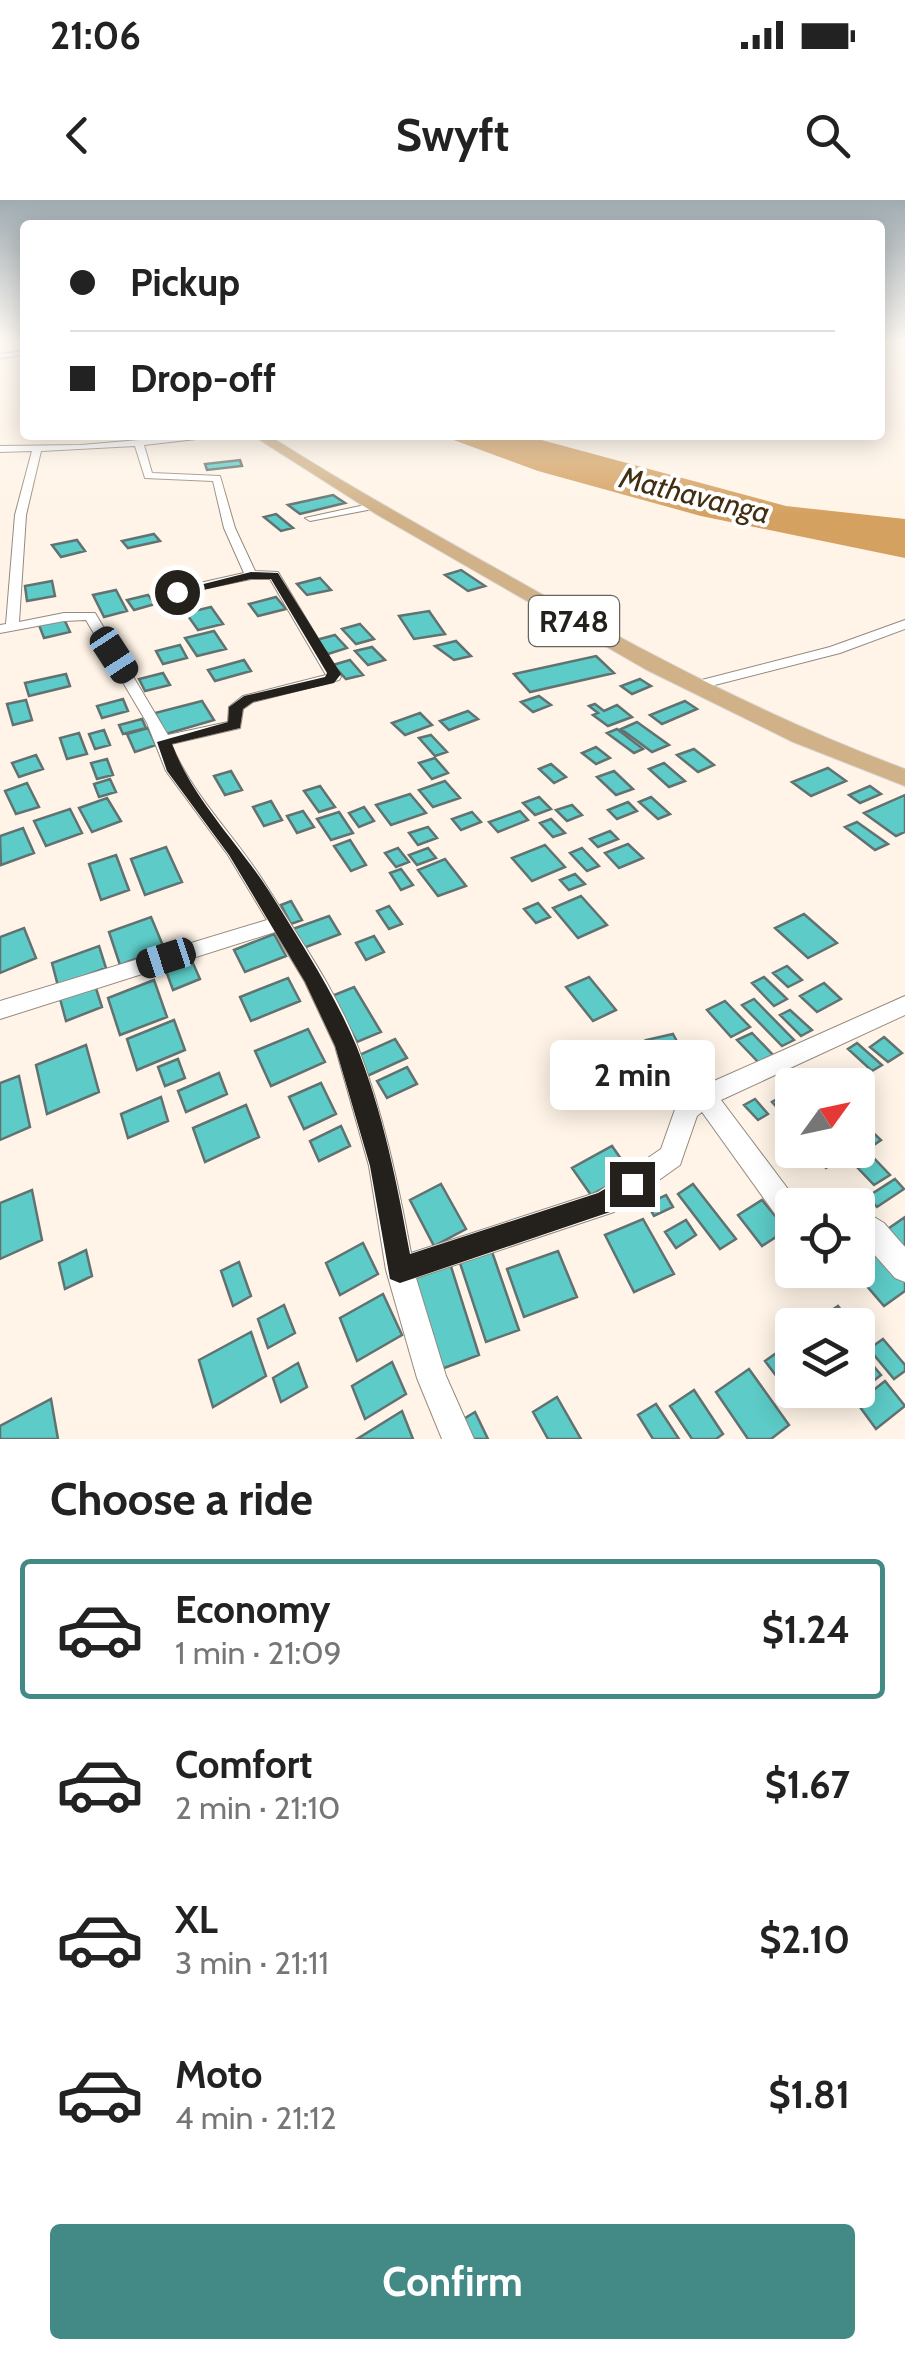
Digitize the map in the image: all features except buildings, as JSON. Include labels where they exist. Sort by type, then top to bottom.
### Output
[{"type":"main road","name":"R748","points":[[266,440],[691,687],[774,727],[905,778]]},
{"type":"street","points":[[81,448],[85,440]]},
{"type":"street","points":[[0,449],[81,448],[178,440]]},
{"type":"street","points":[[139,444],[148,476],[216,478],[230,520],[228,535],[251,576]]},
{"type":"street","points":[[37,450],[19,534],[6,628],[64,616],[90,616],[164,742],[174,771],[235,851],[314,979],[346,1046],[382,1166],[400,1270],[432,1378],[458,1439]]},
{"type":"street","points":[[310,518],[374,506]]},
{"type":"street","points":[[164,742],[235,725],[236,707],[248,699],[334,677],[274,575],[177,592]]},
{"type":"street","points":[[691,687],[835,650],[905,624]]},
{"type":"street","points":[[0,1010],[280,923]]},
{"type":"street","points":[[400,1270],[604,1203],[670,1157],[687,1109],[704,1096],[905,1005]]},
{"type":"street","points":[[704,1096],[775,1193]]},
{"type":"street","points":[[875,1232],[905,1268]]},
{"type":"water","name":"Mathavanga","points":[[454,440],[542,440],[786,506],[905,519],[905,558],[701,516],[538,471]]},
{"type":"route","points":[[177,592],[274,575],[334,674],[329,680],[248,699],[236,707],[235,725],[164,742],[174,771],[235,851],[314,979],[346,1046],[382,1166],[400,1270],[604,1203],[632,1184]]}]
